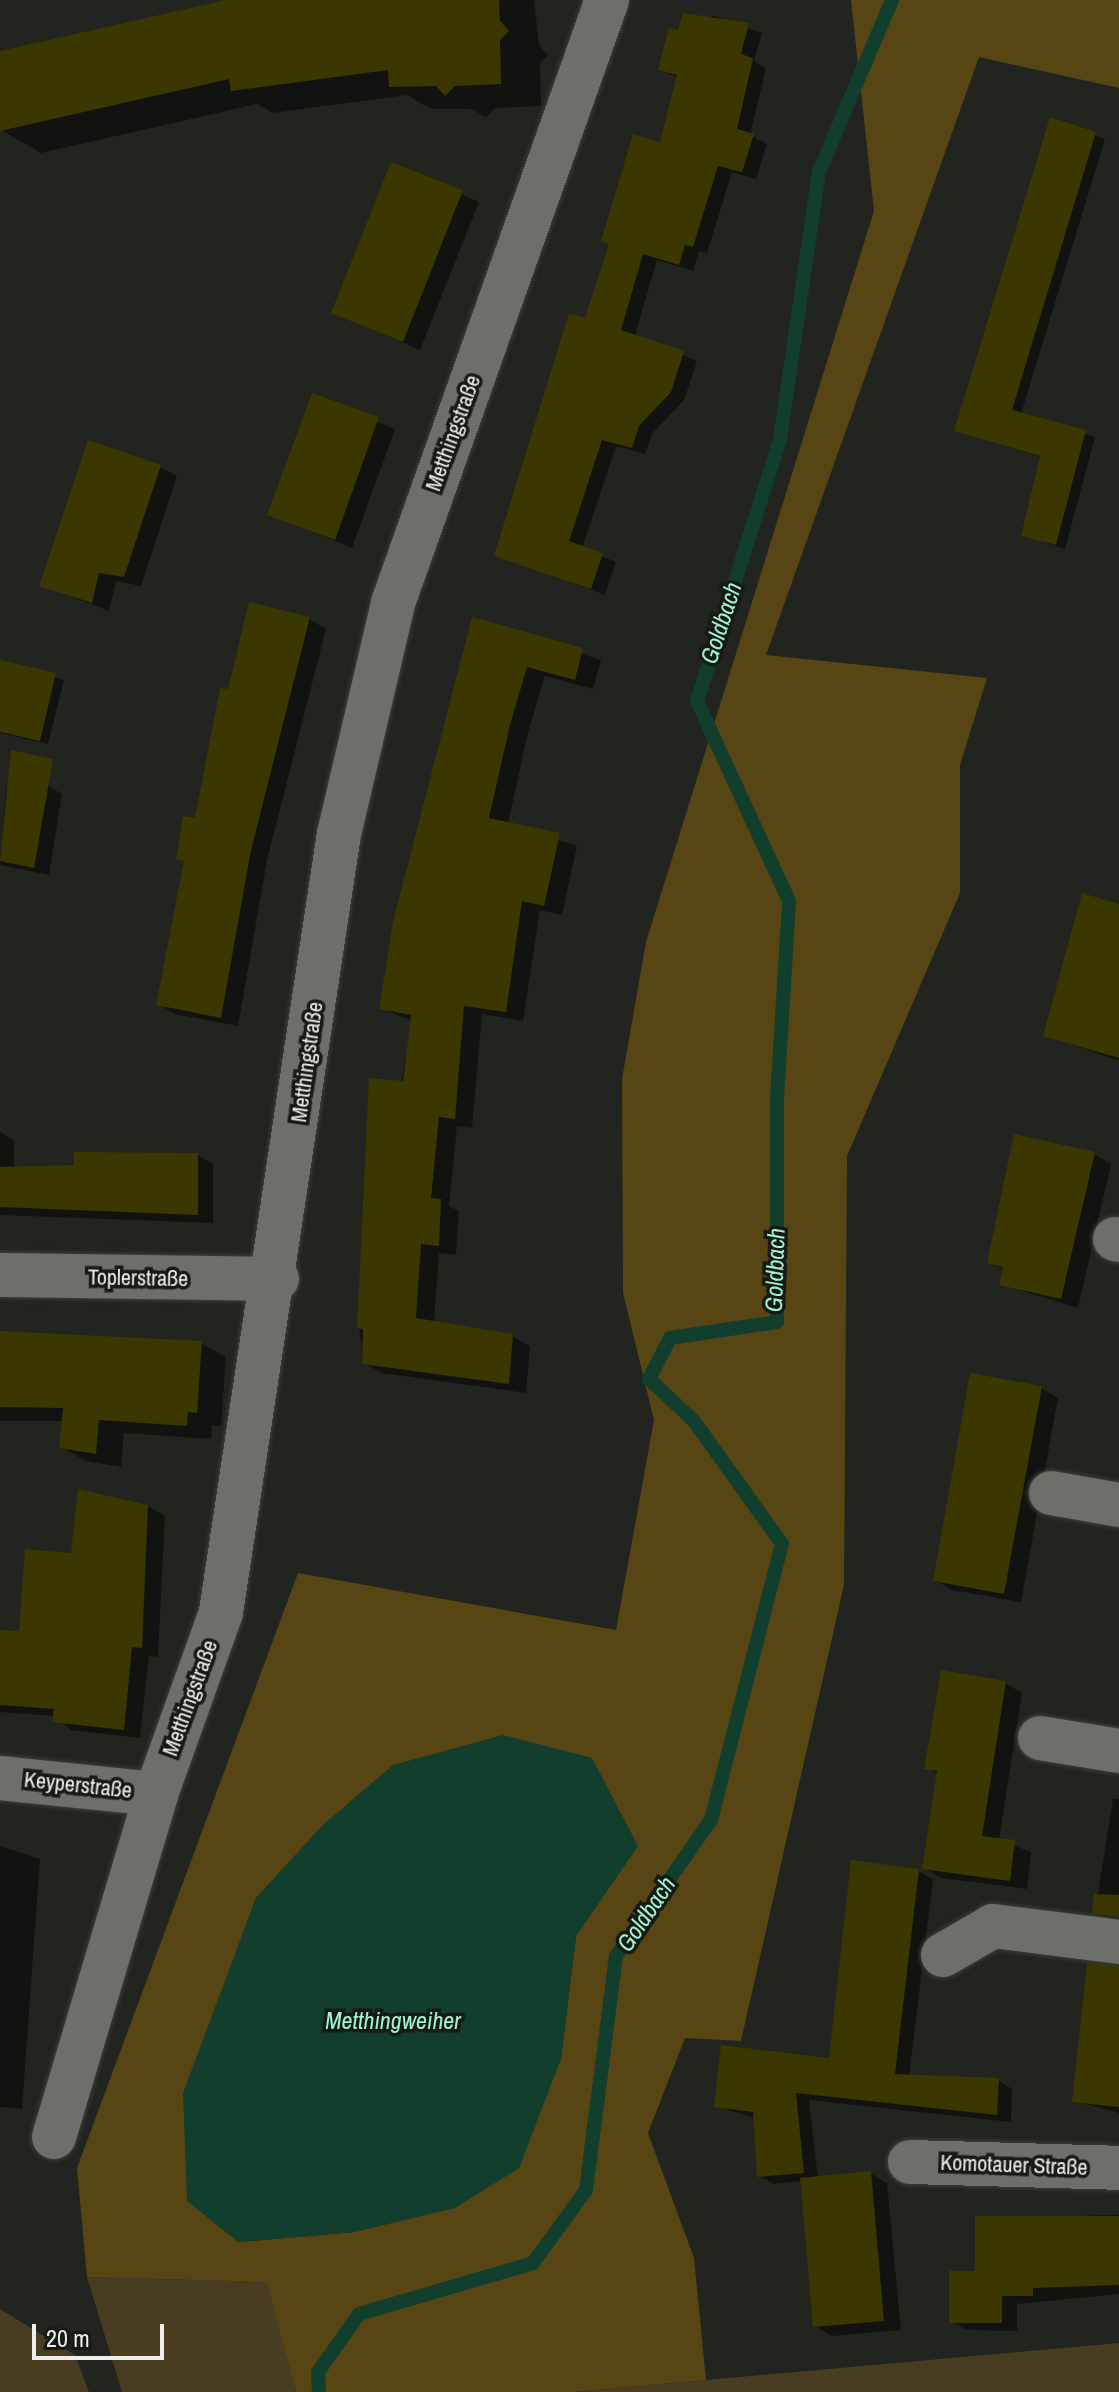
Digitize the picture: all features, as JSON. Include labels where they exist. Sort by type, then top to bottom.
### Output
[{"type":"street","name":"Metthingstraße","points":[[54,2137],[156,1794],[221,1612],[277,1279],[339,834],[393,603],[607,0]]},
{"type":"street","name":"Toplerstraße","points":[[0,1275],[277,1279]]},
{"type":"street","points":[[1051,1493],[1119,1505]]},
{"type":"street","points":[[1040,1738],[1119,1751]]},
{"type":"street","name":"Keyperstraße","points":[[0,1778],[156,1794]]},
{"type":"street","points":[[943,1955],[993,1926],[1119,1942]]},
{"type":"street","name":"Komotauer Straße","points":[[910,2162],[1119,2168]]},
{"type":"shaded area","points":[[851,0],[1119,0],[1119,88],[979,57],[766,655],[987,678],[960,765],[960,893],[847,1156],[844,1585],[741,2041],[685,2038],[648,2133],[694,2258],[706,2380],[574,2392],[296,2392],[267,2282],[87,2277],[77,2168],[298,1573],[616,1630],[654,1420],[623,1293],[622,1079],[646,942],[874,211]],"holes":[[[325,1823],[637,1846],[576,1936],[561,2059],[355,2232],[238,2242],[221,1995],[256,1898]]]},
{"type":"shaded area","points":[[87,2277],[268,2282],[296,2392],[122,2392]]},
{"type":"shaded area","points":[[0,2309],[75,2355],[89,2392],[0,2392]]},
{"type":"shaded area","points":[[1119,2343],[1119,2392],[575,2392],[706,2380]]},
{"type":"water","name":"Metthingweiher","points":[[503,1735],[592,1758],[638,1846],[576,1936],[561,2059],[519,2168],[455,2208],[355,2232],[238,2242],[187,2201],[183,2093],[256,1898],[325,1823],[393,1765]]},
{"type":"building","points":[[226,0],[499,0],[500,21],[509,31],[500,40],[501,84],[455,86],[445,96],[436,86],[389,87],[388,70],[231,91],[229,79],[0,131],[0,51]]},
{"type":"building","points":[[683,13],[749,23],[741,54],[753,58],[737,129],[754,134],[742,172],[718,166],[693,247],[685,245],[679,265],[643,254],[621,330],[684,351],[671,392],[639,426],[632,448],[602,440],[569,541],[603,553],[591,589],[494,556],[569,313],[585,318],[609,244],[601,241],[633,134],[660,142],[677,75],[658,70],[669,28],[678,30]]},
{"type":"building","points":[[1050,117],[1096,132],[1012,410],[1086,430],[1056,545],[1021,536],[1040,456],[954,431]]},
{"type":"building","points":[[391,162],[463,190],[403,342],[331,313]]},
{"type":"building","points":[[312,393],[379,417],[335,540],[267,515]]},
{"type":"building","points":[[88,440],[161,465],[124,577],[99,573],[92,603],[39,586]]},
{"type":"building","points":[[249,602],[310,617],[251,850],[221,1018],[156,1005],[184,861],[176,859],[183,816],[195,818],[220,688],[228,689]]},
{"type":"building","points":[[472,617],[583,648],[575,680],[527,667],[510,725],[489,818],[560,833],[544,906],[522,901],[506,1012],[464,1006],[455,1119],[439,1117],[431,1198],[441,1199],[439,1246],[421,1244],[416,1318],[513,1334],[509,1384],[362,1364],[363,1329],[357,1328],[369,1078],[403,1081],[411,1015],[379,1009],[393,922]]},
{"type":"building","points":[[0,660],[56,673],[40,741],[0,732]]},
{"type":"building","points":[[11,750],[53,759],[34,868],[0,861]]},
{"type":"building","points":[[1082,893],[1119,904],[1119,1058],[1043,1036]]},
{"type":"building","points":[[1014,1134],[1095,1152],[1061,1299],[999,1285],[1003,1267],[987,1263]]},
{"type":"building","points":[[74,1152],[198,1153],[198,1215],[0,1207],[0,1167],[74,1165]]},
{"type":"building","points":[[0,1331],[202,1341],[197,1413],[188,1412],[187,1426],[99,1420],[96,1454],[59,1448],[63,1408],[0,1407]]},
{"type":"building","points":[[970,1373],[1042,1386],[1004,1594],[933,1581]]},
{"type":"building","points":[[78,1489],[148,1505],[142,1648],[132,1647],[124,1730],[52,1722],[54,1709],[0,1705],[0,1630],[19,1631],[25,1549],[71,1553]]},
{"type":"building","points":[[941,1670],[1006,1681],[982,1836],[1015,1840],[1010,1881],[922,1869],[937,1771],[924,1769]]},
{"type":"building","points":[[851,1860],[919,1869],[895,2074],[999,2078],[997,2115],[796,2093],[804,2173],[757,2177],[753,2112],[714,2107],[721,2045],[829,2058]]},
{"type":"building","points":[[1094,1894],[1119,1895],[1119,1917],[1092,1913]]},
{"type":"building","points":[[1087,1963],[1119,1966],[1119,2107],[1072,2102]]},
{"type":"building","points":[[871,2171],[884,2321],[813,2327],[800,2178]]},
{"type":"building","points":[[975,2216],[1119,2216],[1119,2285],[1033,2288],[1033,2296],[1002,2296],[1002,2323],[949,2323],[949,2271],[975,2271]]},
{"type":"waterway","name":"Goldbach","points":[[319,2392],[318,2372],[359,2314],[533,2263],[586,2190],[616,1956],[711,1820],[782,1544],[694,1421],[649,1379],[670,1338],[777,1322],[777,1099],[789,901],[697,701],[780,439],[819,172],[892,0]]}]
